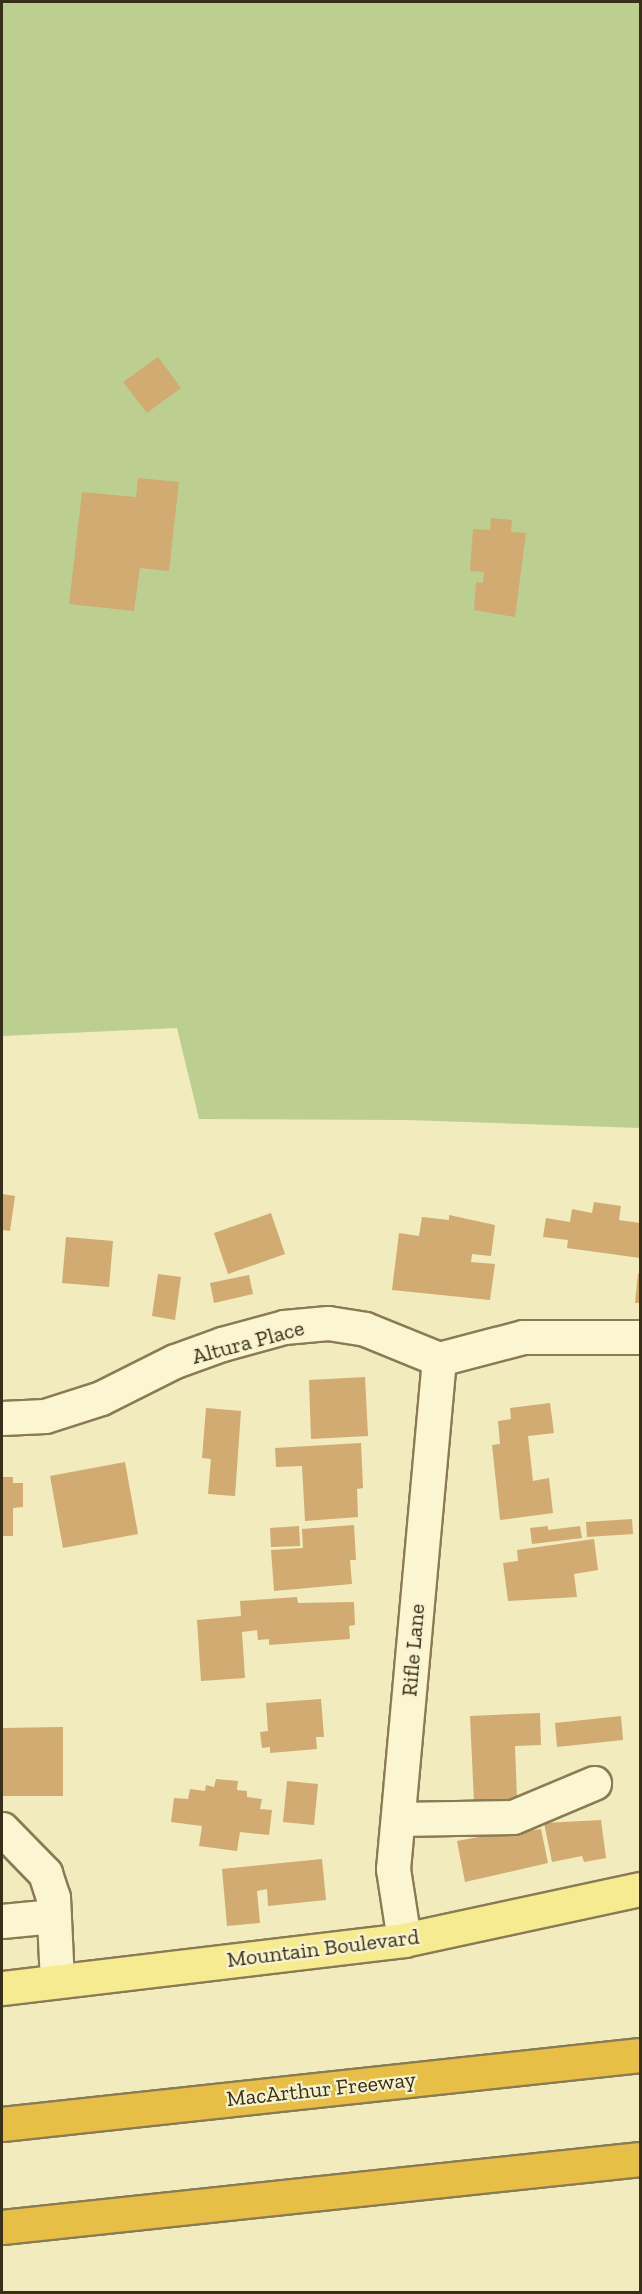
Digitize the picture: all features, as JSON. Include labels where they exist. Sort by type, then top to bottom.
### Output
[{"type":"highway","name":"MacArthur Freeway","points":[[2,2124],[640,2055]]},
{"type":"highway","points":[[2,2227],[640,2159]]},
{"type":"main road","name":"Mountain Boulevard","points":[[2,1988],[404,1940],[640,1888]]},
{"type":"street","name":"Altura Place","points":[[2,1418],[45,1416],[101,1398],[175,1361],[222,1344],[284,1328],[328,1323],[365,1329],[439,1359]]},
{"type":"street","points":[[439,1359],[523,1337],[640,1337]]},
{"type":"street","name":"Rifle Lane","points":[[404,1940],[393,1869],[439,1359]]},
{"type":"street","points":[[398,1819],[513,1816],[594,1783]]},
{"type":"street","points":[[2,1829],[45,1873],[54,1916],[57,1981]]},
{"type":"street","points":[[2,1921],[54,1916]]},
{"type":"green space","points":[[2,2],[640,2],[640,1128],[406,1120],[199,1119],[177,1028],[2,1036]]},
{"type":"building","points":[[158,357],[181,388],[147,413],[123,382]]},
{"type":"building","points":[[138,478],[179,482],[169,571],[140,568],[134,611],[69,604],[82,492],[136,497]]},
{"type":"building","points":[[491,518],[512,520],[511,532],[526,533],[515,617],[474,610],[476,582],[483,583],[484,572],[470,571],[473,529],[490,530]]},
{"type":"building","points":[[2,1194],[15,1196],[10,1231],[2,1230]]},
{"type":"building","points":[[594,1202],[621,1206],[619,1220],[640,1223],[640,1258],[567,1248],[568,1240],[543,1237],[546,1218],[570,1222],[572,1209],[592,1213]]},
{"type":"building","points":[[271,1213],[285,1254],[228,1274],[214,1233]]},
{"type":"building","points":[[449,1215],[495,1225],[491,1256],[472,1254],[471,1262],[495,1264],[490,1300],[392,1290],[399,1233],[419,1236],[422,1217],[449,1220]]},
{"type":"building","points":[[66,1237],[113,1241],[109,1287],[62,1283]]},
{"type":"building","points":[[158,1274],[181,1277],[175,1320],[152,1316]]},
{"type":"building","points":[[638,1274],[640,1274],[640,1303],[635,1303]]},
{"type":"building","points":[[249,1275],[253,1294],[214,1303],[210,1283]]},
{"type":"building","points":[[365,1377],[368,1436],[311,1439],[309,1380]]},
{"type":"building","points":[[550,1403],[554,1433],[528,1436],[533,1481],[549,1478],[553,1513],[500,1520],[492,1445],[500,1444],[498,1421],[511,1419],[510,1408]]},
{"type":"building","points":[[206,1408],[241,1411],[235,1496],[208,1494],[211,1459],[202,1458]]},
{"type":"building","points":[[361,1443],[363,1488],[357,1489],[358,1517],[305,1521],[302,1466],[276,1467],[275,1448]]},
{"type":"building","points":[[125,1462],[138,1534],[63,1548],[50,1476]]},
{"type":"building","points":[[2,1477],[13,1477],[13,1483],[23,1483],[23,1507],[13,1508],[13,1536],[2,1536]]},
{"type":"building","points":[[632,1519],[633,1534],[587,1537],[586,1522]]},
{"type":"building","points":[[354,1525],[356,1560],[350,1560],[352,1584],[274,1591],[271,1550],[303,1548],[302,1529]]},
{"type":"building","points":[[299,1526],[300,1546],[271,1547],[270,1528]]},
{"type":"building","points":[[548,1526],[548,1530],[580,1526],[582,1538],[532,1544],[530,1528]]},
{"type":"building","points":[[594,1539],[598,1570],[574,1574],[577,1597],[508,1601],[503,1563],[518,1561],[517,1550]]},
{"type":"building","points":[[297,1597],[298,1603],[354,1602],[355,1625],[349,1626],[350,1639],[269,1645],[269,1639],[258,1640],[257,1630],[242,1632],[245,1678],[201,1681],[197,1620],[241,1616],[240,1601]]},
{"type":"building","points":[[321,1699],[324,1737],[316,1737],[317,1749],[270,1753],[270,1747],[262,1748],[260,1732],[268,1731],[266,1703]]},
{"type":"building","points":[[540,1713],[541,1745],[515,1746],[517,1799],[504,1800],[504,1812],[474,1802],[470,1716]]},
{"type":"building","points":[[621,1716],[623,1740],[557,1747],[555,1723]]},
{"type":"building","points":[[63,1727],[63,1796],[2,1796],[2,1728]]},
{"type":"building","points":[[216,1779],[238,1781],[237,1790],[247,1791],[247,1797],[262,1799],[260,1809],[272,1810],[269,1835],[240,1832],[237,1851],[199,1846],[202,1826],[171,1822],[174,1798],[188,1799],[190,1789],[205,1791],[206,1785],[214,1787]]},
{"type":"building","points":[[287,1781],[318,1784],[314,1825],[283,1822]]},
{"type":"building","points":[[601,1820],[606,1858],[584,1862],[582,1856],[552,1862],[544,1823]]},
{"type":"building","points":[[526,1828],[526,1831],[541,1829],[548,1863],[465,1882],[457,1841]]},
{"type":"building","points":[[322,1859],[326,1900],[268,1906],[267,1889],[257,1891],[260,1923],[227,1926],[222,1869]]}]
